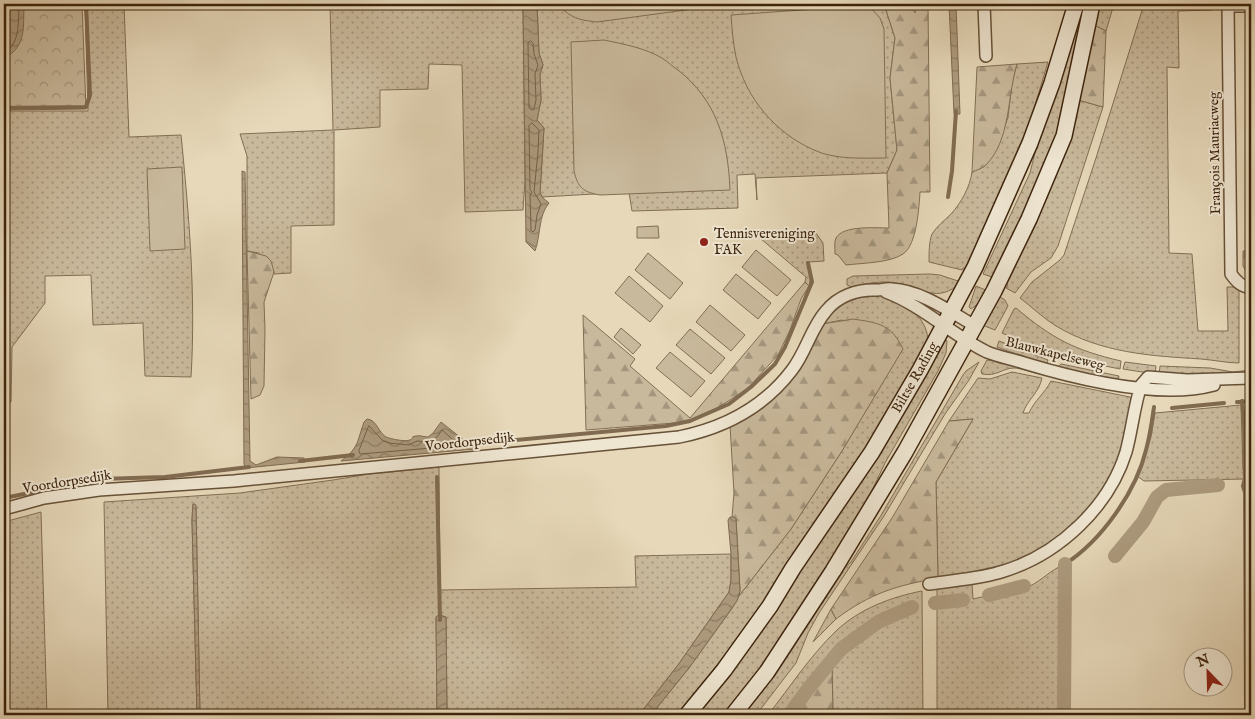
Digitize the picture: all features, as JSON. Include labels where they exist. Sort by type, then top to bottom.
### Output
[{"type":"main road","name":"Biltse Rading","points":[[687,715],[724,670],[770,606],[793,568],[894,417],[987,240],[1030,143],[1052,83],[1076,4]]},
{"type":"main road","name":"Biltse Rading","points":[[733,715],[767,672],[833,571],[905,452],[994,291],[1029,219],[1064,136],[1092,4]]},
{"type":"street","points":[[984,4],[986,56]]},
{"type":"street","name":"François Mauriacweg","points":[[1251,6],[1228,6],[1231,274],[1236,281],[1246,288],[1251,288]]},
{"type":"street","name":"Voordorpsedijk","points":[[4,509],[44,498],[99,490],[234,481],[679,437],[703,432],[724,424],[746,412],[765,398],[792,370],[816,323],[827,309],[843,296],[857,291],[891,288],[904,291],[928,299],[975,326]]},
{"type":"street","name":"Voordorpsedijk","points":[[880,290],[893,295],[944,325]]},
{"type":"street","name":"Blauwkapelseweg","points":[[944,325],[988,352],[1049,371],[1139,392]]},
{"type":"street","points":[[929,584],[1003,571],[1029,562],[1046,553],[1082,523],[1102,499],[1116,476],[1126,453],[1139,392],[1143,382],[1148,377],[1187,380],[1251,378]]},
{"type":"green space","points":[[4,4],[82,4],[86,109],[4,110]]},
{"type":"green space","points":[[85,4],[124,4],[129,137],[181,135],[192,286],[191,377],[145,376],[143,323],[93,325],[91,275],[45,276],[45,303],[12,347],[11,402],[4,402],[4,111],[88,111]]},
{"type":"green space","points":[[330,4],[523,4],[525,181],[523,210],[465,212],[462,65],[429,64],[428,89],[380,90],[380,127],[334,130],[334,225],[291,226],[291,273],[274,274],[259,253],[247,251],[247,156],[240,134],[333,130]]},
{"type":"green space","points":[[537,4],[884,4],[895,38],[890,78],[897,150],[887,173],[756,178],[757,200],[755,174],[737,175],[738,208],[632,211],[629,192],[542,197],[540,193],[544,128],[537,120],[541,100],[540,74],[543,65],[539,53]]},
{"type":"green space","points":[[558,4],[730,4],[597,22],[575,18]]},
{"type":"green space","points":[[884,4],[910,4],[915,13],[916,4],[928,4],[930,192],[920,192],[914,234],[908,249],[903,254],[883,261],[846,265],[835,254],[835,240],[840,234],[860,228],[889,228],[887,173],[897,150],[890,78],[895,38]]},
{"type":"green space","points":[[1081,4],[1087,4],[1060,132],[995,278],[983,274],[1030,173],[1040,132]]},
{"type":"green space","points":[[1098,4],[1114,4],[1106,31],[1094,25]]},
{"type":"green space","points":[[1144,4],[1214,4],[1212,10],[1178,11],[1179,68],[1167,67],[1169,253],[1192,254],[1198,331],[1228,331],[1227,287],[1239,287],[1239,363],[1127,352],[1108,348],[1073,335],[1056,326],[1020,298],[1032,282],[1064,255]]},
{"type":"green space","points":[[869,6],[880,18],[884,29],[886,158],[849,158],[822,153],[800,143],[787,134],[764,113],[755,100],[741,72],[735,52],[731,15]]},
{"type":"green space","points":[[1094,25],[1106,31],[1103,107],[1078,100]]},
{"type":"green space","points":[[604,40],[641,49],[662,58],[691,82],[702,95],[718,123],[723,139],[727,155],[730,190],[600,195],[585,191],[582,188],[577,182],[574,171],[571,42]]},
{"type":"green space","points":[[1048,62],[1022,149],[967,269],[963,268],[962,270],[929,262],[932,234],[958,205],[967,189],[972,172],[985,166],[1002,135],[1008,117],[1012,82],[1017,64]]},
{"type":"green space","points":[[1017,64],[1000,143],[986,165],[972,172],[977,67]]},
{"type":"green space","points":[[1078,100],[1103,107],[1058,246],[1051,258],[1031,272],[1015,293],[1006,288],[1008,285],[1003,282]]},
{"type":"green space","points":[[182,167],[185,249],[150,251],[147,169]]},
{"type":"green space","points":[[658,226],[659,238],[637,238],[637,227]]},
{"type":"green space","points":[[756,231],[759,233],[810,231],[816,233],[823,243],[824,261],[808,262],[811,276],[809,286],[805,282],[806,277],[754,233]]},
{"type":"green space","points":[[756,250],[791,280],[777,296],[742,267]]},
{"type":"green space","points":[[247,251],[266,256],[271,261],[274,272],[264,302],[264,386],[260,395],[251,399]]},
{"type":"green space","points":[[1243,251],[1251,251],[1251,274],[1247,273],[1243,266]]},
{"type":"green space","points":[[648,253],[683,283],[670,299],[635,270]]},
{"type":"green space","points":[[736,274],[771,303],[758,319],[723,290]]},
{"type":"green space","points":[[940,275],[961,282],[953,289],[937,293],[929,293],[890,282],[852,287],[847,285],[847,279],[853,276]]},
{"type":"green space","points":[[629,276],[663,306],[650,322],[615,293]]},
{"type":"green space","points":[[805,282],[809,286],[801,299],[790,330],[778,355],[748,388],[710,412],[692,420],[586,430],[583,315],[635,359],[630,366],[690,418]]},
{"type":"green space","points":[[976,286],[988,291],[982,301],[971,309],[969,307]]},
{"type":"green space","points":[[883,295],[899,302],[920,318],[927,333],[928,342],[887,419],[750,622],[684,708],[678,715],[651,715],[689,668],[739,596],[791,529],[842,451],[902,349],[842,320],[822,324],[842,305],[864,297]]},
{"type":"green space","points":[[997,295],[1005,300],[1008,306],[995,330],[982,325]]},
{"type":"green space","points":[[710,305],[745,335],[731,351],[696,322]]},
{"type":"green space","points":[[1016,308],[1041,328],[1065,342],[1077,348],[1121,361],[1120,369],[1065,358],[1002,333]]},
{"type":"green space","points":[[853,319],[883,326],[894,334],[903,349],[842,451],[791,529],[739,596],[736,519],[732,517],[734,493],[730,425],[752,412],[822,324]]},
{"type":"green space","points":[[621,328],[641,345],[633,354],[614,337]]},
{"type":"green space","points":[[690,329],[725,358],[711,374],[676,345]]},
{"type":"green space","points":[[945,339],[947,341],[946,353],[938,371],[885,463],[859,518],[796,620],[727,715],[697,715],[770,619],[801,564]]},
{"type":"green space","points":[[999,341],[1048,360],[1046,365],[997,347]]},
{"type":"green space","points":[[670,352],[705,381],[691,397],[656,368]]},
{"type":"green space","points":[[987,360],[998,361],[1042,374],[1014,368],[987,375],[982,374],[981,371]]},
{"type":"green space","points":[[979,362],[945,414],[884,516],[819,613],[808,633],[796,663],[756,715],[739,715],[835,576],[851,562],[880,517],[963,375]]},
{"type":"green space","points":[[1125,362],[1156,366],[1155,374],[1123,369]]},
{"type":"green space","points":[[1061,364],[1119,376],[1118,381],[1057,368]]},
{"type":"green space","points":[[1160,366],[1210,368],[1233,372],[1251,370],[1251,373],[1199,377],[1159,375]]},
{"type":"green space","points":[[1012,372],[1042,378],[1023,413],[1029,413],[1051,381],[1130,397],[1132,402],[1119,456],[1106,486],[1097,499],[1074,524],[1047,545],[1020,560],[1000,567],[938,578],[936,482],[973,419],[949,421],[978,378],[990,379]]},
{"type":"green space","points":[[1241,405],[1243,470],[1251,470],[1251,715],[1247,715],[1244,479],[1144,481],[1137,476],[1151,437],[1155,413]]},
{"type":"green space","points":[[973,419],[936,482],[938,578],[884,592],[861,603],[836,619],[831,609],[892,518],[949,421]]},
{"type":"green space","points":[[439,467],[440,590],[636,587],[635,556],[731,554],[729,592],[678,665],[639,715],[447,715],[446,617],[439,615],[436,617],[437,715],[200,715],[196,506],[193,504],[197,715],[108,715],[104,502],[240,493],[369,474]]},
{"type":"green space","points":[[41,512],[47,715],[4,715],[4,522]]},
{"type":"green space","points":[[1063,565],[1064,715],[937,715],[937,589],[972,584],[973,599],[1023,589]]},
{"type":"green space","points":[[922,591],[923,715],[833,715],[832,667],[796,715],[768,715],[800,672],[845,623],[876,605]]},
{"type":"green space","points":[[831,609],[836,619],[813,642]]},
{"type":"green space","points":[[832,666],[833,715],[796,715]]},
{"type":"water","points":[[4,4],[24,4],[23,28],[20,42],[17,48],[4,58]]},
{"type":"water","points":[[523,4],[537,4],[539,53],[543,65],[540,74],[541,100],[537,120],[544,128],[540,193],[549,203],[541,220],[535,251],[526,242]]},
{"type":"water","points":[[949,4],[956,4],[960,114],[954,114]]},
{"type":"water","points":[[242,171],[245,172],[250,461],[256,465],[277,457],[304,458],[305,462],[246,468],[244,464]]},
{"type":"water","points":[[367,419],[373,422],[386,437],[405,441],[418,436],[428,437],[441,422],[475,449],[341,461],[354,448],[364,422]]},
{"type":"water","points":[[193,504],[196,506],[200,715],[197,715]]},
{"type":"water","points":[[730,517],[736,519],[740,591],[737,601],[689,668],[651,715],[639,715],[678,665],[729,592],[731,554],[728,520]]},
{"type":"water","points":[[439,615],[446,617],[447,715],[437,715],[436,617]]},
{"type":"waterway","points":[[4,108],[86,107],[90,95],[86,4]]},
{"type":"waterway","points":[[948,197],[952,171],[956,111]]},
{"type":"waterway","points":[[464,445],[666,426],[690,421],[729,404],[751,387],[775,364],[785,347],[812,282],[808,263]]},
{"type":"waterway","points":[[1242,401],[1245,478],[1243,486],[1245,493],[1246,715]]},
{"type":"waterway","points":[[1237,402],[1251,401]]},
{"type":"waterway","points":[[1172,408],[1224,403]]},
{"type":"waterway","points":[[1065,564],[1104,529],[1125,498],[1141,466],[1149,439],[1154,407]]},
{"type":"waterway","points":[[300,461],[353,455]]},
{"type":"waterway","points":[[4,498],[100,479],[165,477],[249,467]]},
{"type":"waterway","points":[[437,477],[440,620]]},
{"type":"waterway","points":[[1115,556],[1143,522],[1157,497],[1166,490],[1218,485]]},
{"type":"waterway","points":[[1064,715],[1065,564]]},
{"type":"waterway","points":[[989,595],[1024,586]]},
{"type":"waterway","points":[[935,603],[963,600]]},
{"type":"waterway","points":[[789,715],[841,649],[878,622],[912,607]]},
{"type":"place","name":"Tennisvereniging FAK","points":[[704,242]]}]
